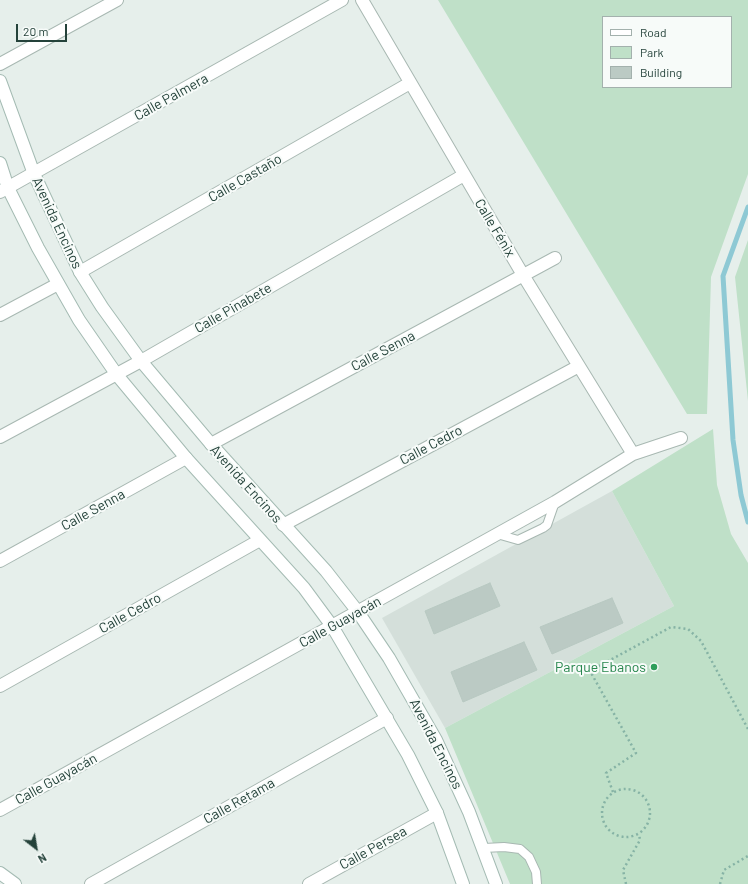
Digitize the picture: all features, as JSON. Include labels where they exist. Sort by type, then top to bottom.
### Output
[{"type":"street","points":[[0,64],[117,0]]},
{"type":"street","name":"Calle Palmera","points":[[4,190],[342,0]]},
{"type":"street","name":"Calle Fénix","points":[[362,0],[523,275],[633,454]]},
{"type":"street","name":"Avenida Encinos","points":[[0,81],[34,174],[80,272],[102,307],[141,361],[211,444],[326,571],[358,612],[389,658],[436,740],[484,848],[496,884]]},
{"type":"street","name":"Calle Castaño","points":[[80,272],[410,83]]},
{"type":"street","name":"Avenida Encinos","points":[[0,163],[4,190],[79,320],[117,375],[186,458],[304,588],[332,626],[408,755],[437,813],[463,884]]},
{"type":"street","name":"Calle Pinabete","points":[[0,437],[117,375],[464,175]]},
{"type":"street","name":"Calle Senna","points":[[211,444],[555,258]]},
{"type":"street","points":[[0,315],[58,284]]},
{"type":"street","name":"Calle Cedro","points":[[283,525],[578,366]]},
{"type":"street","name":"Calle Guayacán","points":[[0,810],[555,502],[633,454],[681,438]]},
{"type":"street","name":"Calle Senna","points":[[0,561],[186,458]]},
{"type":"street","name":"Calle Cedro","points":[[0,686],[260,540]]},
{"type":"street","name":"Calle Retama","points":[[91,884],[387,718]]},
{"type":"street","name":"Calle Persea","points":[[309,884],[437,813]]},
{"type":"street","points":[[0,873],[15,884]]},
{"type":"lane","points":[[498,534],[518,540],[544,528],[547,525],[555,502]]},
{"type":"lane","points":[[484,848],[504,847],[520,849],[529,857],[536,872],[537,884]]},
{"type":"path","points":[[613,792],[606,773],[636,753],[590,671],[671,627],[688,629],[701,641],[748,729]]},
{"type":"path","points":[[628,789],[636,790],[647,800],[650,815],[648,822],[639,834],[631,837],[622,837],[614,834],[603,822],[602,810],[607,798],[613,792],[628,789]]},
{"type":"path","points":[[626,884],[623,870],[640,840],[639,834]]},
{"type":"path","points":[[720,884],[724,870],[748,856]]},
{"type":"shaded area","points":[[612,491],[674,606],[445,728],[382,618]]},
{"type":"green space","points":[[438,0],[748,0],[748,174],[711,277],[707,414],[687,414]]},
{"type":"green space","points":[[748,240],[748,401],[735,277]]},
{"type":"green space","name":"Parque Ebanos","points":[[713,429],[717,485],[731,534],[748,563],[748,884],[510,884],[445,728],[674,606],[612,491]]},
{"type":"building","points":[[490,583],[500,606],[434,634],[425,611]]},
{"type":"building","points":[[612,598],[623,623],[552,654],[540,627]]},
{"type":"building","points":[[524,642],[537,670],[463,702],[451,672]]},
{"type":"waterway","points":[[748,207],[723,276],[733,440],[741,495],[748,522]]},
{"type":"place","name":"Parque Ebanos","points":[[654,667]]}]
